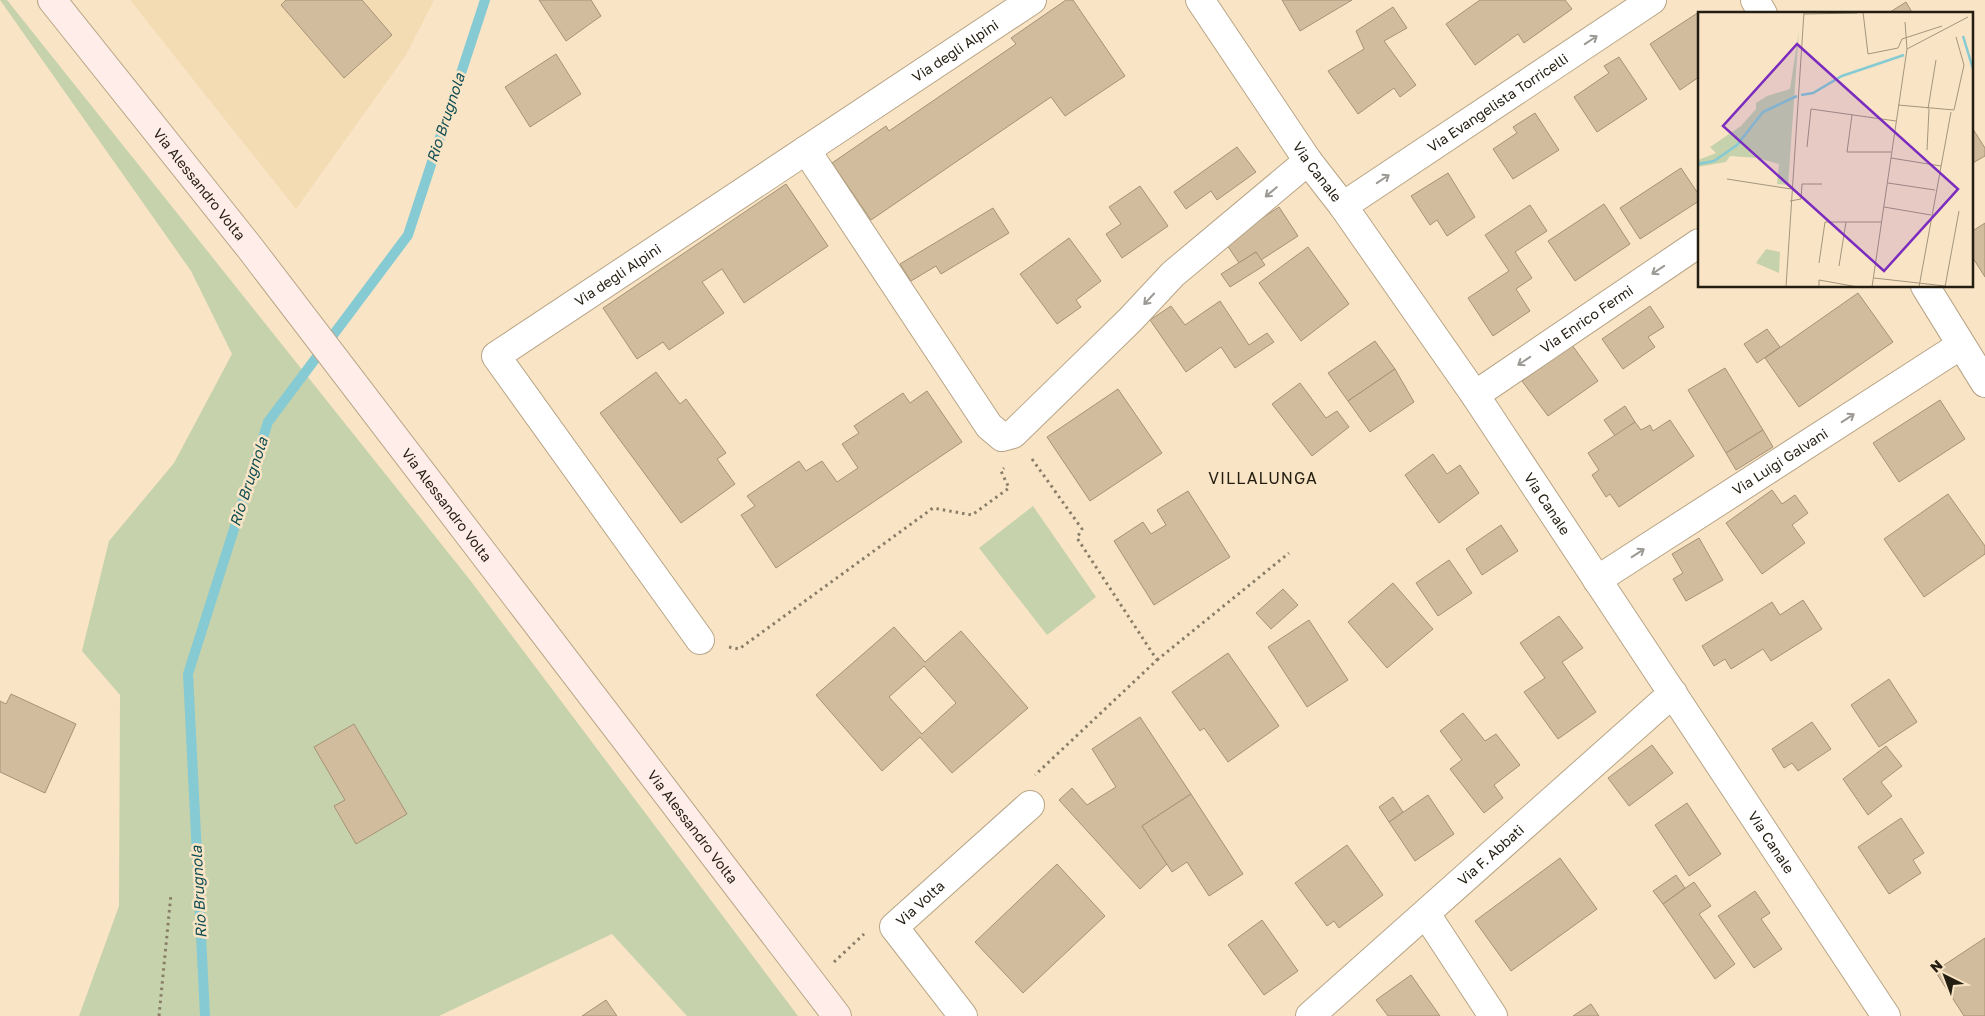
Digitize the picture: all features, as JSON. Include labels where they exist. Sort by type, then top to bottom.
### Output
[{"type":"main road","name":"Via Alessandro Volta","points":[[52,0],[275,280],[837,1016]]},
{"type":"street","name":"Via degli Alpini","points":[[700,640],[496,356],[1032,0]]},
{"type":"street","name":"Via Canale","points":[[1200,0],[1308,161],[1343,206],[1474,394],[1886,1016]]},
{"type":"street","name":"Via Evangelista Torricelli","points":[[1343,206],[1652,0]]},
{"type":"street","points":[[1755,0],[1762,12]]},
{"type":"street","points":[[806,150],[989,426],[1002,437],[1019,442],[1172,274],[1308,161]]},
{"type":"street","name":"Via Enrico Fermi","points":[[1474,394],[1698,244]]},
{"type":"street","points":[[1925,288],[1985,383]]},
{"type":"street","name":"Via Luigi Galvani","points":[[1597,580],[1961,345]]},
{"type":"street","name":"Via F. Abbati","points":[[1310,1016],[1673,693]]},
{"type":"street","name":"Via Volta","points":[[962,1016],[894,927],[1030,805]]},
{"type":"street","points":[[1426,914],[1493,1016]]},
{"type":"path","points":[[700,640],[739,649],[934,508],[972,515],[1009,488],[1001,471],[1019,442],[1082,529],[1077,538],[1157,660]]},
{"type":"path","points":[[1034,776],[1157,660],[1289,553]]},
{"type":"path","points":[[159,1016],[171,894]]},
{"type":"path","points":[[811,983],[869,930]]},
{"type":"shaded area","points":[[130,0],[434,0],[406,55],[296,209]]},
{"type":"green space","points":[[0,0],[7,0],[470,580],[798,1016],[687,1016],[612,934],[439,1016],[79,1016],[119,906],[120,695],[82,651],[109,541],[174,463],[232,354],[191,271]]},
{"type":"green space","points":[[1033,506],[1096,597],[1047,635],[979,548]]},
{"type":"building","points":[[286,0],[362,0],[392,35],[344,78],[281,5]]},
{"type":"building","points":[[539,0],[591,0],[601,16],[566,41]]},
{"type":"building","points":[[1066,0],[1073,0],[1125,76],[1065,116],[1051,97],[871,220],[832,163],[886,126],[889,131],[1016,44],[1011,38]]},
{"type":"building","points":[[1282,0],[1352,0],[1300,31]]},
{"type":"building","points":[[1480,0],[1565,0],[1572,9],[1524,43],[1518,34],[1475,65],[1446,24]]},
{"type":"building","points":[[1906,2],[1912,12],[1890,12]]},
{"type":"building","points":[[1393,7],[1407,28],[1384,41],[1416,85],[1400,97],[1394,88],[1358,114],[1328,71],[1364,49],[1356,31]]},
{"type":"building","points":[[1698,13],[1698,78],[1680,90],[1650,44]]},
{"type":"building","points":[[556,54],[581,94],[530,127],[505,87]]},
{"type":"building","points":[[1619,57],[1647,99],[1597,132],[1574,97],[1609,73],[1604,66]]},
{"type":"building","points":[[1535,113],[1559,150],[1513,179],[1493,149],[1517,133],[1513,127]]},
{"type":"building","points":[[1972,128],[1985,148],[1985,156],[1972,163]]},
{"type":"building","points":[[1237,147],[1256,172],[1217,200],[1211,191],[1186,209],[1174,192]]},
{"type":"building","points":[[1681,168],[1698,194],[1698,202],[1640,239],[1620,208]]},
{"type":"building","points":[[1448,173],[1475,217],[1447,236],[1437,220],[1430,225],[1411,196]]},
{"type":"building","points":[[786,184],[828,246],[744,303],[722,269],[702,282],[724,313],[669,350],[663,342],[637,359],[603,308]]},
{"type":"building","points":[[1140,186],[1168,226],[1122,258],[1106,234],[1121,224],[1109,207]]},
{"type":"building","points":[[1604,204],[1630,244],[1575,281],[1548,241]]},
{"type":"building","points":[[1530,205],[1547,231],[1515,252],[1532,278],[1516,289],[1530,311],[1493,336],[1468,298],[1509,271],[1485,235]]},
{"type":"building","points":[[1279,207],[1298,236],[1261,260],[1256,252],[1239,263],[1225,242]]},
{"type":"building","points":[[993,208],[1009,233],[941,274],[936,266],[911,281],[900,264]]},
{"type":"building","points":[[1985,223],[1985,277],[1972,257],[1972,231]]},
{"type":"building","points":[[1069,238],[1101,281],[1076,300],[1081,307],[1057,324],[1020,274]]},
{"type":"building","points":[[1308,247],[1349,304],[1301,341],[1259,283]]},
{"type":"building","points":[[1256,252],[1265,265],[1230,287],[1221,274]]},
{"type":"building","points":[[1858,293],[1893,342],[1799,407],[1765,358]]},
{"type":"building","points":[[1220,301],[1249,345],[1267,333],[1274,342],[1235,368],[1221,347],[1186,372],[1150,320],[1171,306],[1185,325]]},
{"type":"building","points":[[1650,306],[1664,327],[1648,337],[1655,347],[1623,369],[1602,339]]},
{"type":"building","points":[[1767,329],[1780,347],[1757,363],[1744,344]]},
{"type":"building","points":[[1375,341],[1395,369],[1348,401],[1328,373]]},
{"type":"building","points":[[1572,345],[1598,381],[1548,416],[1522,381]]},
{"type":"building","points":[[1725,368],[1763,430],[1726,453],[1688,390]]},
{"type":"building","points":[[1395,369],[1414,402],[1370,432],[1348,401]]},
{"type":"building","points":[[656,372],[680,404],[686,399],[726,453],[717,459],[735,484],[681,523],[600,413]]},
{"type":"building","points":[[1300,383],[1326,418],[1337,411],[1349,427],[1312,456],[1272,404]]},
{"type":"building","points":[[1118,389],[1162,453],[1090,501],[1047,437]]},
{"type":"building","points":[[927,391],[962,442],[776,568],[741,515],[755,506],[747,496],[799,461],[806,471],[822,461],[837,482],[858,468],[842,444],[859,433],[854,426],[903,393],[910,403]]},
{"type":"building","points":[[1940,400],[1965,439],[1899,482],[1873,443]]},
{"type":"building","points":[[1625,406],[1635,422],[1615,436],[1604,420]]},
{"type":"building","points":[[1670,420],[1694,456],[1619,507],[1610,494],[1606,497],[1592,475],[1599,470],[1588,453],[1635,422],[1641,430],[1650,425],[1653,431]]},
{"type":"building","points":[[1763,430],[1773,447],[1736,470],[1726,453]]},
{"type":"building","points":[[1433,454],[1447,474],[1460,465],[1479,493],[1439,523],[1405,475]]},
{"type":"building","points":[[1772,490],[1782,504],[1795,495],[1808,513],[1792,525],[1805,543],[1762,574],[1726,523]]},
{"type":"building","points":[[1188,491],[1230,557],[1154,605],[1114,541],[1143,522],[1151,534],[1166,525],[1157,510]]},
{"type":"building","points":[[1948,494],[1985,546],[1985,554],[1924,597],[1884,539]]},
{"type":"building","points":[[1501,525],[1518,551],[1482,575],[1466,549]]},
{"type":"building","points":[[1699,538],[1723,580],[1686,601],[1673,579],[1683,573],[1672,554]]},
{"type":"building","points":[[1449,560],[1472,593],[1438,616],[1416,583]]},
{"type":"building","points":[[1393,583],[1433,629],[1387,668],[1348,622]]},
{"type":"building","points":[[1283,589],[1298,605],[1271,629],[1256,613]]},
{"type":"building","points":[[1803,600],[1822,629],[1771,661],[1763,649],[1731,669],[1725,659],[1714,666],[1702,646],[1772,602],[1780,615]]},
{"type":"building","points":[[1559,616],[1583,648],[1562,662],[1596,712],[1558,739],[1524,692],[1545,678],[1520,643]]},
{"type":"building","points":[[1309,620],[1348,680],[1307,707],[1268,647]]},
{"type":"building","points":[[894,627],[925,662],[961,631],[1028,708],[952,773],[920,737],[882,771],[816,695]],"holes":[[[924,666],[956,703],[922,734],[889,697]]]},
{"type":"building","points":[[1228,653],[1279,726],[1228,762],[1204,728],[1200,731],[1172,692]]},
{"type":"building","points":[[1889,679],[1917,722],[1879,747],[1851,705]]},
{"type":"building","points":[[11,694],[76,724],[45,793],[0,772],[0,701],[6,704]]},
{"type":"building","points":[[1463,713],[1485,741],[1496,734],[1520,765],[1494,785],[1503,798],[1484,813],[1450,769],[1462,760],[1440,731]]},
{"type":"building","points":[[1140,717],[1191,794],[1142,826],[1167,864],[1140,889],[1059,800],[1072,788],[1087,805],[1116,787],[1092,749]]},
{"type":"building","points":[[1812,722],[1831,749],[1798,771],[1792,763],[1784,768],[1772,749]]},
{"type":"building","points":[[354,724],[407,814],[356,844],[334,806],[345,800],[314,747]]},
{"type":"building","points":[[1652,745],[1673,773],[1629,806],[1608,778]]},
{"type":"building","points":[[1886,746],[1902,766],[1881,782],[1892,796],[1868,815],[1843,779]]},
{"type":"building","points":[[1191,794],[1243,874],[1209,896],[1187,862],[1172,872],[1142,826]]},
{"type":"building","points":[[1428,795],[1454,834],[1415,861],[1389,822]]},
{"type":"building","points":[[1393,797],[1403,812],[1389,822],[1379,807]]},
{"type":"building","points":[[1687,803],[1721,854],[1689,876],[1655,825]]},
{"type":"building","points":[[1901,818],[1924,853],[1913,860],[1921,873],[1889,894],[1858,847]]},
{"type":"building","points":[[1347,845],[1383,895],[1339,928],[1334,921],[1327,926],[1295,883]]},
{"type":"building","points":[[1560,858],[1597,909],[1511,971],[1475,921]]},
{"type":"building","points":[[1057,864],[1105,916],[1023,993],[975,942]]},
{"type":"building","points":[[1676,875],[1685,888],[1663,904],[1653,891]]},
{"type":"building","points":[[1694,882],[1711,906],[1699,914],[1735,964],[1715,979],[1663,904]]},
{"type":"building","points":[[1755,891],[1770,913],[1761,919],[1782,949],[1754,968],[1718,916]]},
{"type":"building","points":[[1262,920],[1298,971],[1264,995],[1228,945]]},
{"type":"building","points":[[1985,938],[1985,1016],[1964,1016],[1935,971]]},
{"type":"building","points":[[1411,975],[1440,1016],[1388,1016],[1376,1000]]},
{"type":"building","points":[[606,1000],[617,1016],[582,1016]]},
{"type":"building","points":[[1591,1004],[1599,1016],[1573,1016]]},
{"type":"waterway","name":"Rio Brugnola","points":[[205,1016],[188,674],[268,422],[408,235],[485,0]]},
{"type":"district","name":"VILLALUNGA","points":[[1263,478]]}]
